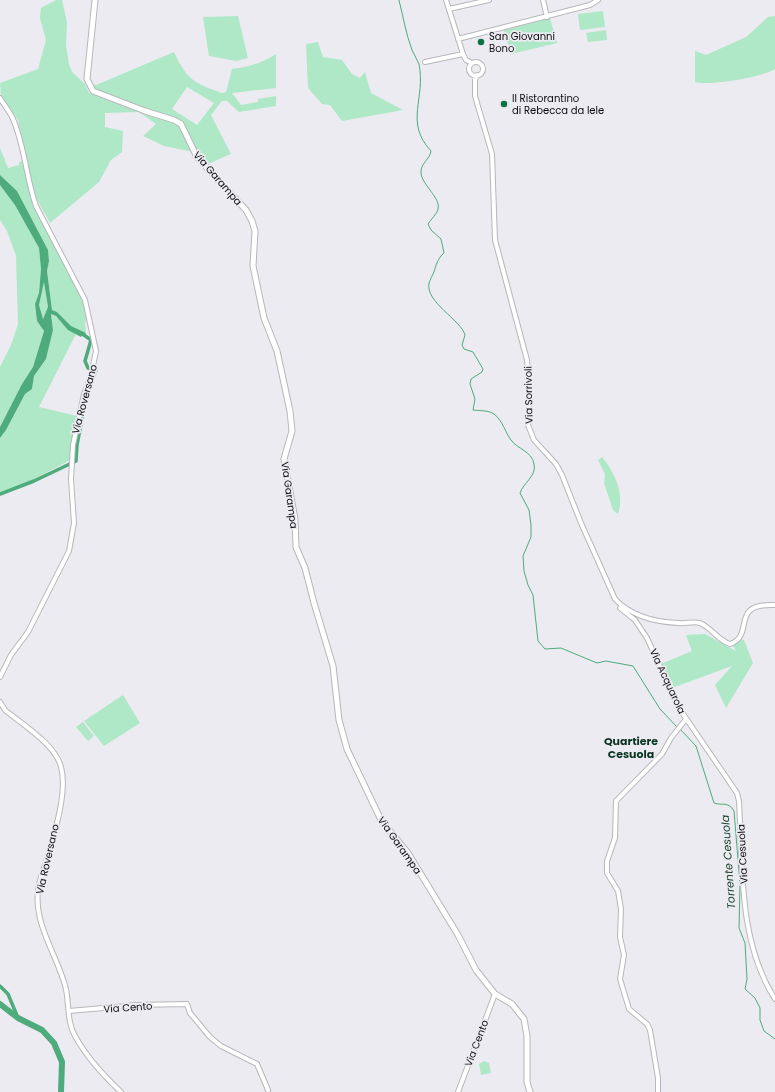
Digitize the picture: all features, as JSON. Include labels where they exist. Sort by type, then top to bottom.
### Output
[{"type":"street","name":"Via Garampa","points":[[95,0],[87,80],[93,90],[145,111],[174,120],[181,124],[197,157],[246,210],[252,221],[255,231],[253,266],[264,318],[277,351],[290,411],[292,431],[284,459],[295,519],[296,547],[305,568],[333,666],[339,720],[347,749],[381,820],[408,852],[458,935],[476,970],[495,994],[512,1004],[524,1019],[527,1036],[527,1082],[530,1092]]},
{"type":"street","points":[[446,0],[465,62],[471,65]]},
{"type":"street","points":[[449,9],[489,0]]},
{"type":"street","points":[[543,0],[547,17]]},
{"type":"street","points":[[458,39],[547,17],[590,5],[598,0]]},
{"type":"street","points":[[425,62],[463,54]]},
{"type":"street","points":[[476,62],[482,65],[482,71],[475,75],[470,72],[471,65],[476,62]]},
{"type":"street","name":"Via Sorrivoli","points":[[475,75],[475,96],[492,154],[495,193],[495,240],[527,360],[530,394],[528,425],[534,440],[556,464],[562,475],[581,523],[615,599],[622,607],[631,613],[654,620],[679,624],[697,622],[705,626],[722,642],[730,644],[740,637],[748,612],[753,607],[758,605],[775,605]]},
{"type":"street","name":"Via Roversano","points":[[0,98],[12,118],[19,137],[30,190],[36,206],[85,300],[95,342],[94,361],[91,376],[84,394],[73,445],[72,462],[74,523],[68,551],[28,632],[11,655],[0,677]]},
{"type":"street","name":"Via Acquarola","points":[[615,599],[621,608],[635,620],[647,638],[686,719],[671,738],[662,754],[616,801],[615,838],[607,862],[607,873],[618,891],[621,909],[620,937],[624,955],[620,979],[629,1009],[647,1024],[650,1030],[658,1078],[658,1092]]},
{"type":"street","name":"Via Roversano","points":[[0,702],[5,710],[51,749],[58,758],[62,767],[63,777],[61,799],[52,844],[38,890],[38,902],[44,932],[66,988],[70,1027],[74,1036],[121,1092]]},
{"type":"street","points":[[0,708],[5,710]]},
{"type":"street","name":"Via Cesuola","points":[[686,719],[732,784],[738,797],[749,937],[764,981],[775,999]]},
{"type":"street","name":"Via Cento","points":[[458,1092],[495,994]]},
{"type":"street","name":"Via Cento","points":[[69,1011],[137,1005],[187,1004],[190,1013],[210,1037],[221,1046],[257,1064],[268,1090]]},
{"type":"shaded area","points":[[56,0],[62,0],[67,22],[66,45],[72,72],[85,84],[89,93],[139,112],[105,113],[105,127],[123,131],[122,152],[111,160],[99,182],[50,223],[33,192],[18,120],[1,95],[0,83],[38,69],[46,40],[40,18],[41,8]]},
{"type":"shaded area","points":[[603,11],[605,27],[580,30],[578,14]]},
{"type":"shaded area","points":[[238,16],[248,58],[236,61],[209,56],[203,17]]},
{"type":"shaded area","points":[[775,16],[775,69],[759,75],[736,80],[712,83],[695,82],[695,51],[706,55],[746,37],[768,17]]},
{"type":"shaded area","points":[[550,18],[557,43],[511,54],[504,30]]},
{"type":"shaded area","points":[[606,30],[607,40],[588,42],[586,33]]},
{"type":"shaded area","points":[[318,42],[323,57],[342,60],[352,74],[360,78],[365,72],[371,93],[403,110],[342,121],[330,105],[322,104],[308,88],[306,44]]},
{"type":"shaded area","points":[[174,52],[183,69],[192,79],[222,93],[226,92],[232,69],[255,64],[276,54],[276,88],[232,93],[241,105],[258,102],[258,99],[276,96],[276,106],[239,112],[227,101],[222,101],[211,115],[231,154],[208,164],[196,151],[193,141],[182,122],[145,110],[94,88],[91,84],[96,85]],"holes":[[[187,87],[214,103],[197,125],[172,109]]]},
{"type":"shaded area","points":[[139,112],[167,119],[178,124],[193,152],[164,146],[143,136],[156,124]]},
{"type":"shaded area","points":[[0,148],[8,168],[19,165],[19,162],[23,161],[30,192],[84,300],[87,318],[85,323],[86,333],[71,326],[57,312],[52,310],[47,271],[49,261],[48,250],[17,191],[0,175]]},
{"type":"shaded area","points":[[0,175],[17,191],[48,250],[49,261],[47,271],[52,310],[57,312],[71,326],[86,333],[81,337],[68,330],[56,316],[51,314],[53,330],[46,359],[34,376],[32,389],[25,394],[6,430],[0,438],[0,427],[22,384],[33,367],[44,331],[37,321],[35,304],[39,293],[41,269],[39,248],[15,205],[0,185]],"holes":[[[44,282],[48,307],[43,319],[39,305]]]},
{"type":"shaded area","points":[[0,185],[15,204],[39,248],[41,269],[39,293],[35,304],[37,321],[44,331],[33,367],[22,384],[0,427],[0,367],[11,345],[18,324],[16,256],[7,231],[0,220]]},
{"type":"shaded area","points":[[44,281],[48,307],[43,319],[39,305]]},
{"type":"shaded area","points":[[51,314],[58,318],[76,334],[39,407],[77,416],[70,460],[33,480],[0,494],[0,438],[6,430],[25,394],[32,389],[34,376],[46,359],[53,330]]},
{"type":"shaded area","points":[[602,457],[618,484],[620,506],[618,514],[613,510],[604,483],[605,474],[598,460]]},
{"type":"shaded area","points":[[705,634],[736,651],[733,645],[741,639],[744,640],[753,663],[726,708],[715,685],[732,666],[672,688],[661,664],[692,651],[686,635]]},
{"type":"shaded area","points":[[123,695],[140,723],[104,746],[84,721]]},
{"type":"shaded area","points":[[83,722],[94,736],[88,741],[76,727]]},
{"type":"shaded area","points":[[484,1061],[489,1063],[491,1073],[481,1075],[479,1064]]},
{"type":"waterway","name":"Torrente Cesuola","points":[[399,0],[410,44],[419,64],[420,88],[417,120],[419,130],[423,140],[431,151],[422,167],[421,173],[424,182],[437,200],[438,205],[436,213],[428,224],[431,230],[441,239],[444,253],[440,257],[429,282],[429,290],[432,297],[462,329],[465,335],[462,345],[464,349],[473,352],[483,369],[482,372],[471,379],[470,384],[475,399],[473,410],[487,411],[494,414],[500,420],[511,440],[530,456],[534,464],[534,472],[520,493],[529,510],[531,525],[531,537],[523,556],[524,571],[533,595],[538,641],[545,649],[561,648],[597,663],[606,661],[633,666],[660,709],[677,727]]},
{"type":"waterway","points":[[0,494],[34,481],[76,461],[77,445],[86,398],[96,370],[88,368],[85,361],[91,340],[81,333]]},
{"type":"waterway","name":"Torrente Cesuola","points":[[680,729],[696,746],[714,803],[730,806],[734,811],[740,884],[739,928],[745,943],[747,979],[745,989],[755,998],[760,1008],[760,1020],[764,1031],[775,1039]]},
{"type":"waterway","points":[[0,986],[8,994],[18,1018]]},
{"type":"waterway","points":[[0,1004],[18,1018],[42,1030],[54,1043],[62,1062],[61,1092]]},
{"type":"place","name":"San Giovanni Bono","points":[[481,42]]},
{"type":"place","name":"Il Ristorantino di Rebecca da lele","points":[[504,104]]},
{"type":"district","name":"Quartiere Cesuola","points":[[631,747]]}]
